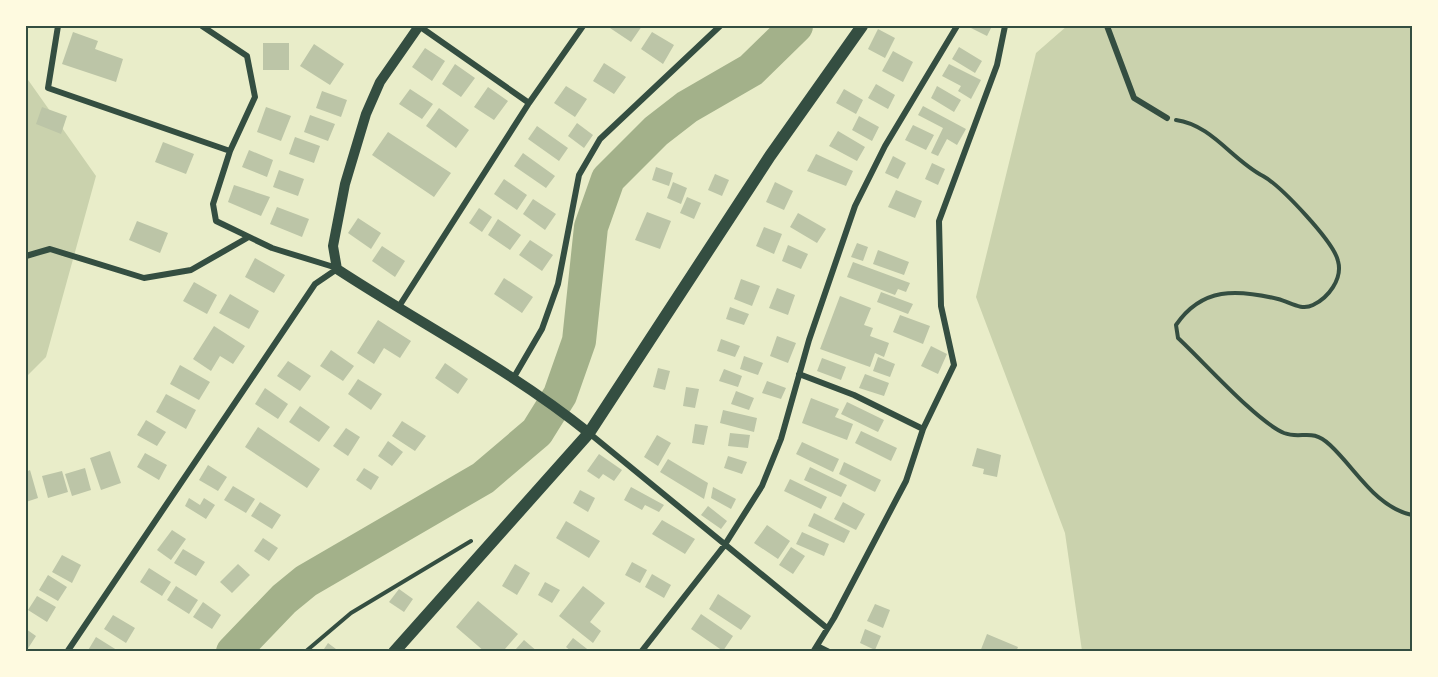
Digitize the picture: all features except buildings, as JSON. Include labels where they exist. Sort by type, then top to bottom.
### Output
[{"type":"main road","points":[[394,651],[589,433],[770,156],[862,26]]},
{"type":"street","points":[[58,26],[48,88],[230,152]]},
{"type":"street","points":[[202,26],[247,56],[255,97],[230,152],[213,204],[216,221],[247,238],[337,269],[398,309],[514,377],[572,419],[724,546],[827,628]]},
{"type":"street","points":[[337,269],[333,246],[343,194],[366,114],[380,82],[419,26],[529,103]]},
{"type":"street","points":[[398,309],[529,103],[583,26]]},
{"type":"street","points":[[514,377],[542,330],[558,284],[579,175],[600,139],[641,97],[720,26]]},
{"type":"street","points":[[641,651],[724,546],[762,486],[781,439],[799,374],[855,206],[885,146],[957,26]]},
{"type":"street","points":[[829,651],[815,649],[906,481],[923,429],[954,365],[941,306],[939,221],[997,65],[1005,26]]},
{"type":"street","points":[[1107,26],[1134,98],[1167,118]]},
{"type":"street","points":[[26,256],[50,249],[144,278],[191,270],[247,238]]},
{"type":"street","points":[[67,651],[315,284],[337,269]]},
{"type":"street","points":[[799,374],[854,395],[923,429]]},
{"type":"path","points":[[1167,118],[1192,122],[1226,147],[1247,168],[1276,183],[1330,245],[1339,262],[1338,278],[1328,295],[1313,305],[1304,308],[1278,299],[1222,292],[1203,298],[1186,311],[1176,325],[1178,338],[1265,420],[1286,434],[1314,433],[1330,445],[1353,472],[1382,500],[1413,515]]},
{"type":"path","points":[[305,651],[351,613],[480,536],[485,549]]},
{"type":"green space","points":[[1067,26],[1412,26],[1412,651],[1082,651],[1065,533],[976,297],[1036,53]]},
{"type":"green space","points":[[26,77],[96,176],[46,357],[26,377]]},
{"type":"waterway","points":[[233,652],[284,599],[306,581],[483,478],[537,432],[560,395],[579,341],[591,227],[608,179],[656,131],[687,107],[751,70],[796,26]]}]
